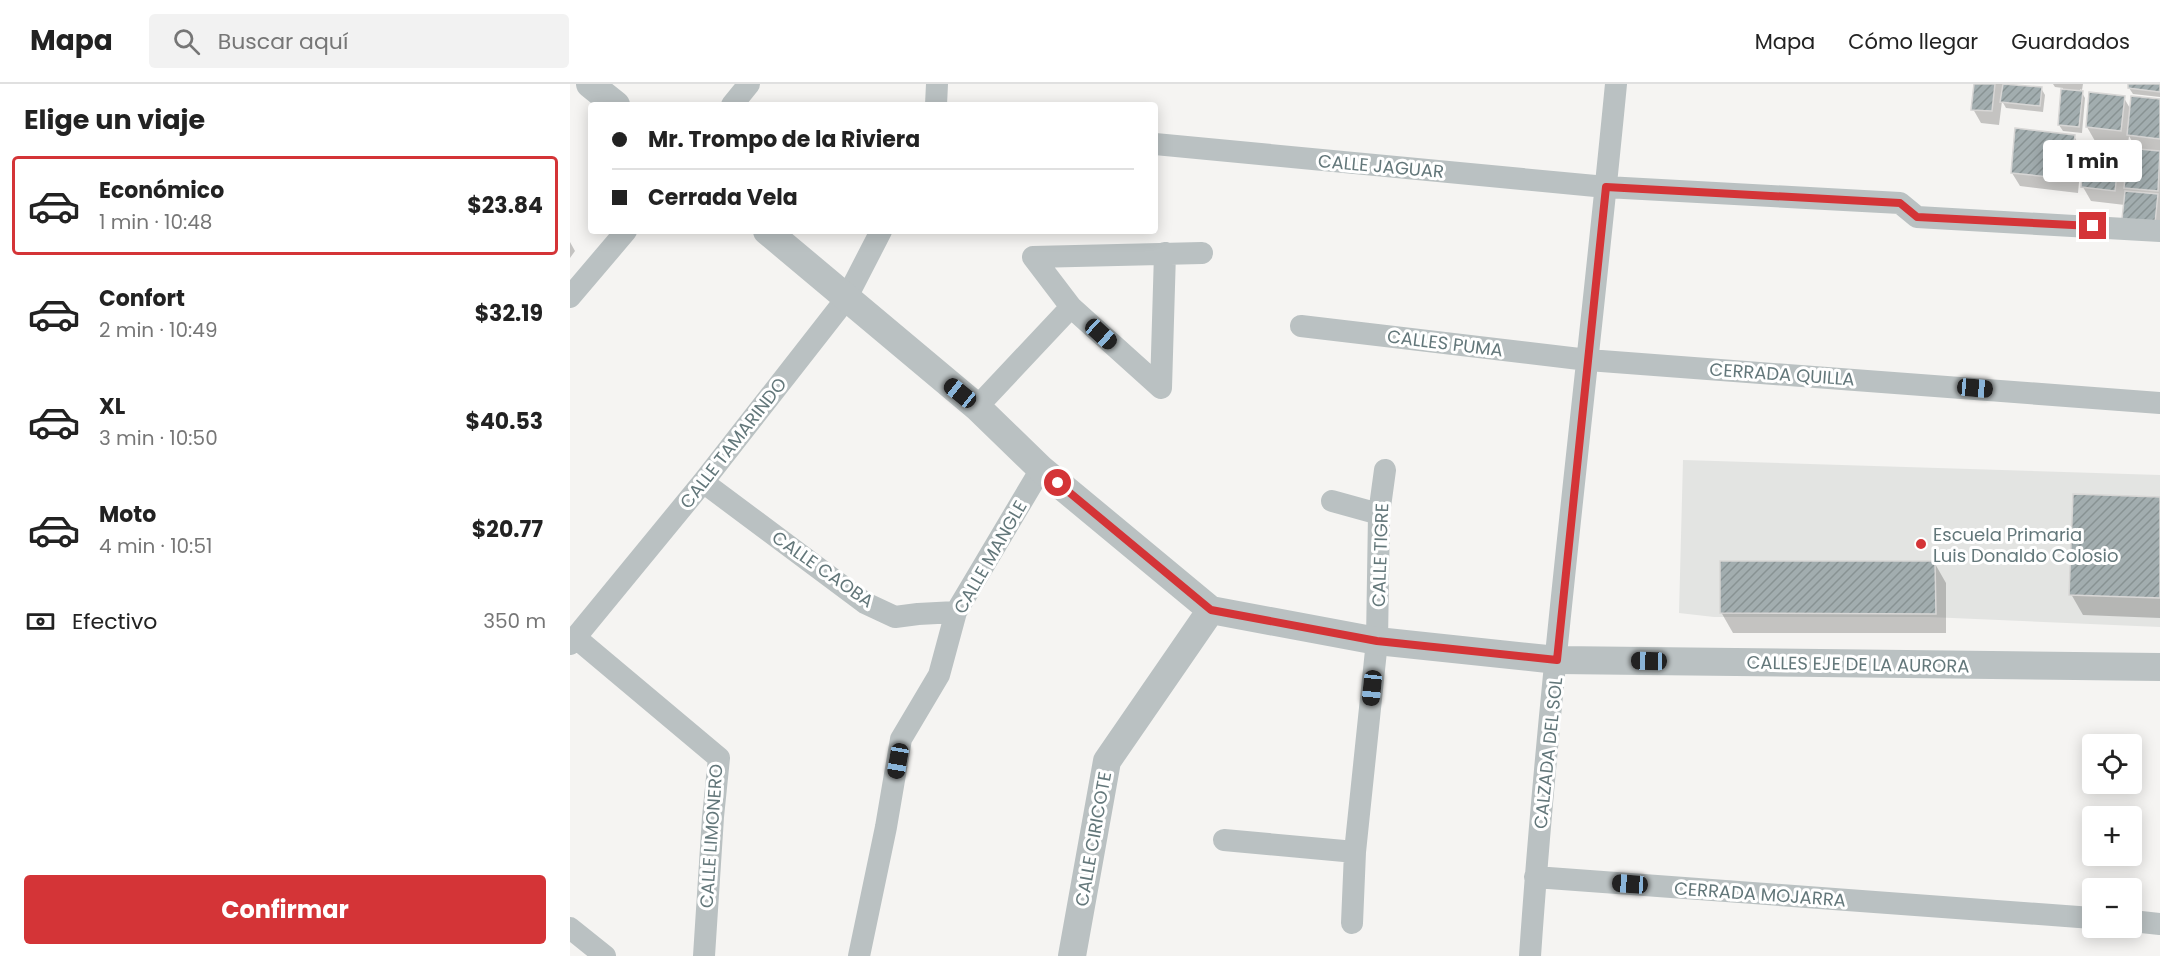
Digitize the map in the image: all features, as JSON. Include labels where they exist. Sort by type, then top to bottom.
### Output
[{"type":"street","points":[[590,84],[612,102]]},
{"type":"street","points":[[734,102],[749,84]]},
{"type":"street","points":[[936,102],[937,84]]},
{"type":"street","name":"CALZADA DEL SOL","points":[[1530,956],[1535,877],[1616,84]]},
{"type":"street","name":"CALLE JAGUAR","points":[[1158,144],[1606,187],[1900,203],[1917,217],[2160,231]]},
{"type":"street","points":[[570,297],[623,234]]},
{"type":"street","points":[[770,234],[977,407],[1041,469],[1211,610]]},
{"type":"street","name":"CALLE TAMARINDO","points":[[573,641],[703,482],[846,299],[879,234]]},
{"type":"street","points":[[1165,253],[1161,388],[1071,307],[1033,257],[1165,253],[1202,253]]},
{"type":"street","points":[[977,407],[1071,307]]},
{"type":"street","name":"CALLES PUMA","points":[[1301,326],[1588,360]]},
{"type":"street","name":"CERRADA QUILLA","points":[[1588,360],[2160,404]]},
{"type":"street","name":"CALLE MANGLE","points":[[859,956],[886,827],[901,739],[939,675],[956,612],[1041,469]]},
{"type":"street","name":"CALLE TIGRE","points":[[1352,923],[1354,852],[1377,641],[1379,514],[1385,470]]},
{"type":"street","name":"CALLE CAOBA","points":[[703,482],[865,603],[895,617],[956,612]]},
{"type":"street","points":[[1332,501],[1379,514]]},
{"type":"street","name":"CALLES EJE DE LA AURORA","points":[[1211,610],[1377,641],[1557,660],[2160,667]]},
{"type":"street","name":"CALLE CIRICOTE","points":[[1072,956],[1107,761],[1211,610]]},
{"type":"street","name":"CALLE LIMONERO","points":[[573,641],[719,758],[704,956]]},
{"type":"street","points":[[1224,840],[1354,852]]},
{"type":"street","name":"CERRADA MOJARRA","points":[[1535,877],[2082,917]]},
{"type":"street","points":[[2142,922],[2160,924]]},
{"type":"street","points":[[570,928],[605,956]]},
{"type":"shaded area","name":"Escuela Primaria Luis Donaldo Colosio","points":[[1683,460],[2160,475],[2160,627],[1929,617],[1714,617],[1679,613]]},
{"type":"building","points":[[1974,84],[1995,84],[1992,111],[1971,110]]},
{"type":"building","points":[[2003,84],[2042,87],[2040,106],[2000,102]]},
{"type":"building","points":[[2128,84],[2160,84],[2160,92],[2128,88]]},
{"type":"building","points":[[2061,89],[2083,91],[2079,127],[2058,125]]},
{"type":"building","points":[[2089,92],[2125,96],[2121,131],[2086,127]]},
{"type":"building","points":[[2131,96],[2160,99],[2160,139],[2127,135]]},
{"type":"building","points":[[2015,128],[2075,135],[2070,179],[2011,173]]},
{"type":"building","points":[[2086,144],[2120,148],[2115,191],[2081,187]]},
{"type":"building","points":[[2128,148],[2160,151],[2158,191],[2124,188]]},
{"type":"building","points":[[2125,191],[2158,194],[2155,223],[2122,219]]},
{"type":"building","points":[[2073,494],[2160,497],[2160,598],[2069,595]]},
{"type":"building","points":[[1720,561],[1935,561],[1936,614],[1720,613]]},
{"type":"place","name":"Escuela Primaria Luis Donaldo Colosio","points":[[1921,544]]},
{"type":"route","points":[[1058,483],[1211,610],[1377,641],[1557,660],[1606,187],[1900,203],[1917,217],[2093,226]]}]
